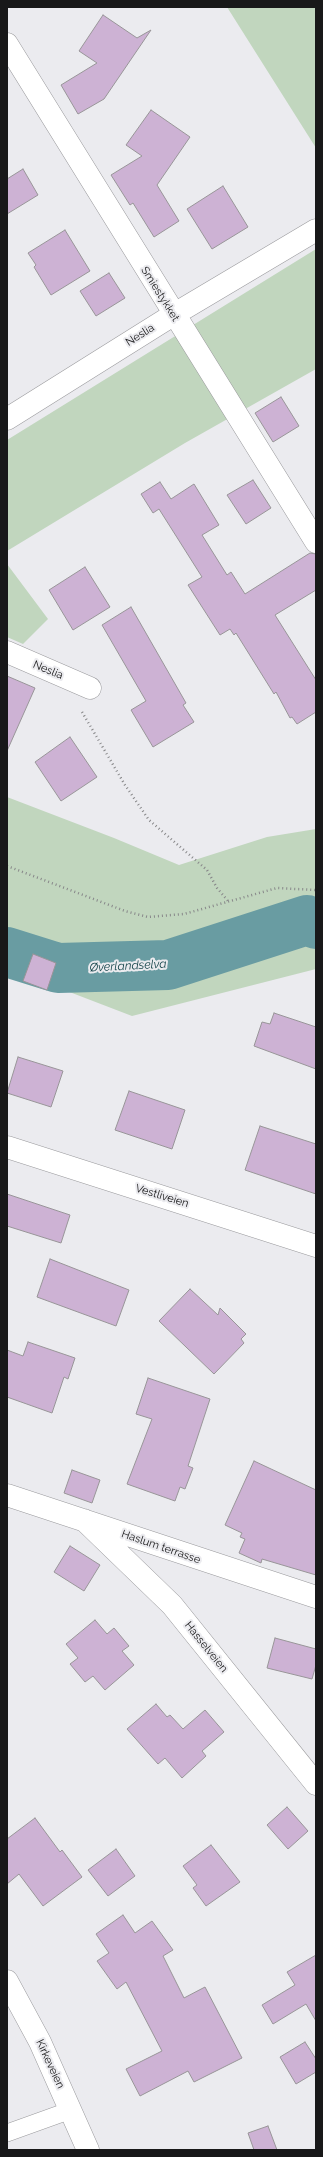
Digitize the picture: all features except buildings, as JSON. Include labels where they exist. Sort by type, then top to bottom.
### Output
[{"type":"street","name":"Smiestykket","points":[[7,44],[173,314],[316,542]]},
{"type":"street","name":"Neslia","points":[[7,419],[173,314],[316,230]]},
{"type":"street","name":"Neslia","points":[[7,652],[90,688]]},
{"type":"street","name":"Vestliveien","points":[[7,1148],[316,1246]]},
{"type":"street","name":"Haslum terrasse","points":[[7,1496],[316,1597]]},
{"type":"street","name":"Hasselveien","points":[[84,1520],[172,1605],[316,1784]]},
{"type":"street","name":"Kirkeveien","points":[[7,1981],[40,2042],[88,2150]]},
{"type":"lane","points":[[7,2133],[71,2110]]},
{"type":"path","points":[[66,678],[70,694],[125,785],[149,820],[207,870],[217,888],[228,901]]},
{"type":"path","points":[[7,866],[125,911],[148,917],[184,914],[277,888],[316,890]]},
{"type":"green space","points":[[227,7],[316,7],[316,148]]},
{"type":"green space","points":[[316,249],[316,369],[185,443],[7,551],[7,440]]},
{"type":"green space","points":[[7,564],[48,619],[23,644],[7,637]]},
{"type":"green space","points":[[7,797],[114,838],[179,865],[267,837],[316,829],[316,969],[132,1016],[7,968]]},
{"type":"waterway","name":"Øverlandselva","points":[[7,952],[58,968],[168,965],[307,920],[316,924]]}]
